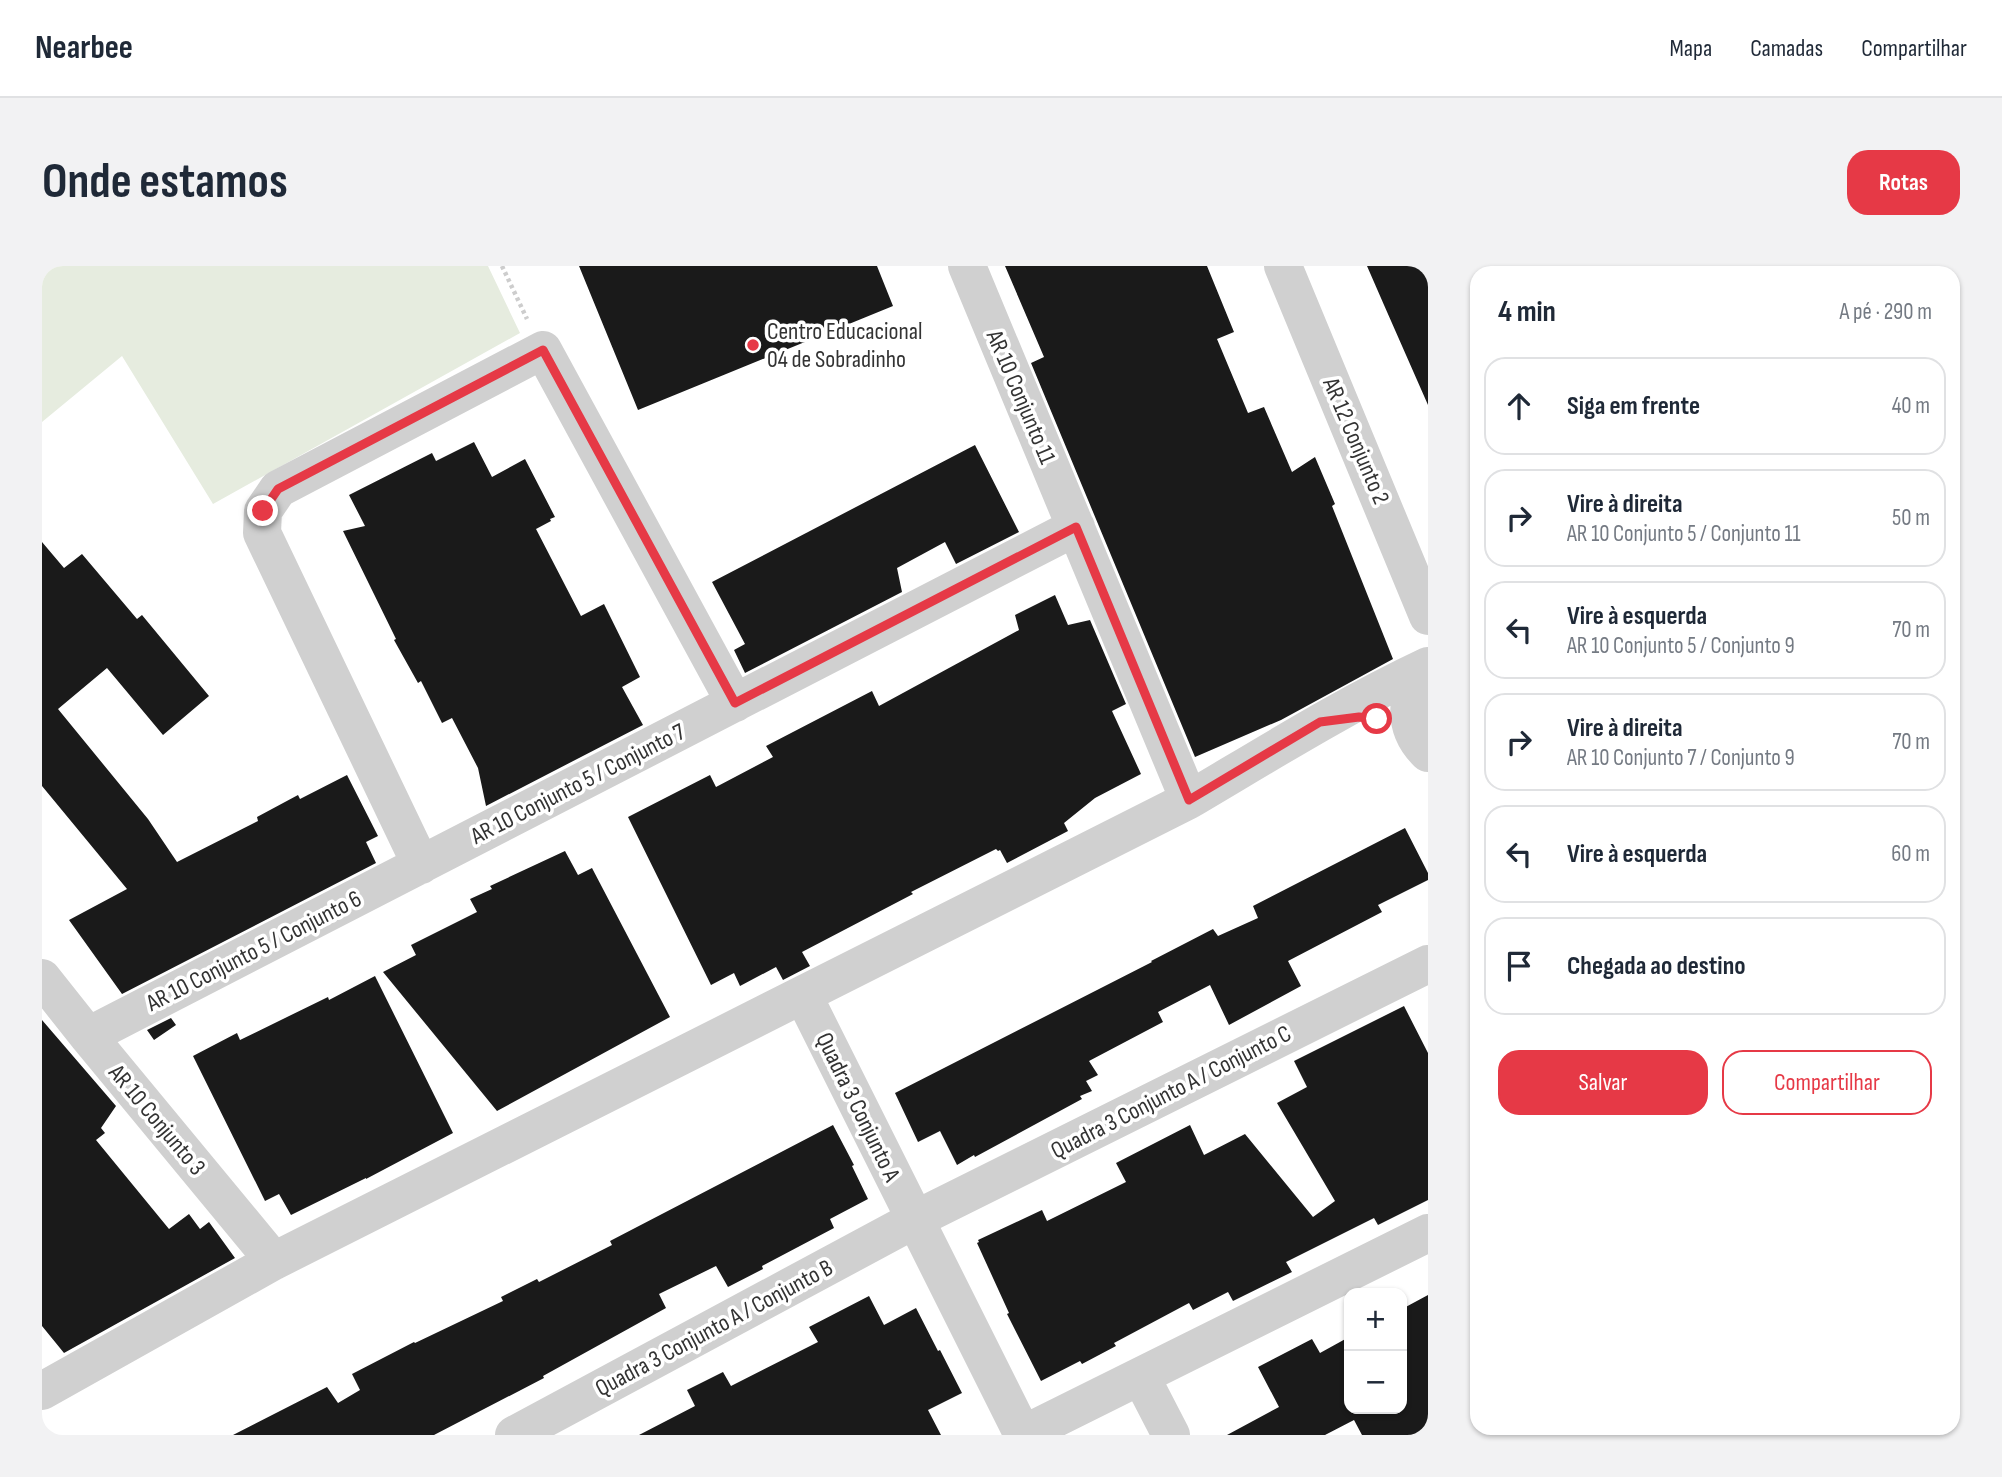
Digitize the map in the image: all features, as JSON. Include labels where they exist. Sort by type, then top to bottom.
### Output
[{"type":"street","name":"AR 10 Conjunto 11","points":[[967,266],[1189,800]]},
{"type":"street","name":"AR 12 Conjunto 2","points":[[1283,266],[1428,616]]},
{"type":"street","points":[[421,865],[262,533],[263,511],[278,489],[543,350],[735,703]]},
{"type":"street","name":"AR 10 Conjunto 5 / Conjunto 7","points":[[421,865],[1076,527]]},
{"type":"street","points":[[42,1391],[274,1261],[1189,800],[1320,722],[1394,682],[1428,668]]},
{"type":"street","points":[[1420,741],[1409,711],[1411,693],[1428,668]]},
{"type":"street","points":[[1320,722],[1359,717],[1377,719],[1420,741]]},
{"type":"street","name":"AR 10 Conjunto 5 / Conjunto 6","points":[[88,1036],[421,865]]},
{"type":"street","name":"Quadra 3 Conjunto A / Conjunto C","points":[[914,1220],[1428,964]]},
{"type":"street","name":"AR 10 Conjunto 3","points":[[42,978],[274,1261]]},
{"type":"street","name":"Quadra 3 Conjunto A","points":[[803,995],[1023,1435]]},
{"type":"street","name":"Quadra 3 Conjunto A / Conjunto B","points":[[514,1435],[914,1220]]},
{"type":"street","points":[[1023,1435],[1428,1233]]},
{"type":"street","points":[[1141,1377],[1171,1435]]},
{"type":"path","points":[[502,266],[543,350]]},
{"type":"shaded area","points":[[47,266],[488,266],[520,333],[213,504],[122,356],[42,422],[42,271]]},
{"type":"building","points":[[579,266],[877,266],[893,306],[638,410]]},
{"type":"building","points":[[1005,266],[1207,266],[1234,332],[1217,339],[1248,413],[1264,407],[1292,472],[1315,457],[1393,659],[1281,720],[1195,757],[1031,363],[1044,357]]},
{"type":"building","points":[[1367,266],[1428,266],[1428,405],[1384,305]]},
{"type":"building","points":[[474,442],[492,477],[525,459],[555,517],[536,529],[581,616],[604,604],[640,677],[622,687],[643,725],[486,806],[478,768],[452,718],[442,723],[421,681],[418,683],[394,640],[396,639],[343,531],[365,526],[349,495],[432,453],[436,461]]},
{"type":"building","points":[[975,445],[1019,532],[956,564],[945,542],[897,568],[902,592],[745,673],[734,650],[745,644],[712,582]]},
{"type":"building","points":[[42,542],[64,568],[82,554],[137,619],[142,615],[209,696],[163,735],[107,668],[58,709],[148,819],[177,862],[258,821],[257,817],[298,795],[300,799],[347,775],[378,836],[366,842],[376,863],[122,994],[69,920],[127,889],[42,786]]},
{"type":"building","points":[[1055,595],[1068,625],[1090,620],[1126,704],[1112,711],[1141,774],[1095,798],[1064,823],[1068,831],[1007,863],[1000,850],[996,849],[802,952],[810,966],[783,980],[776,967],[740,986],[734,973],[711,985],[628,817],[710,775],[716,787],[773,757],[766,746],[872,691],[879,706],[1019,630],[1015,615]]},
{"type":"building","points":[[1405,828],[1428,873],[1428,880],[1378,905],[1382,912],[1288,961],[1301,986],[1229,1025],[1210,985],[1158,1012],[1163,1022],[1089,1061],[1098,1075],[1086,1081],[1092,1091],[1080,1096],[1082,1099],[957,1165],[940,1131],[918,1142],[895,1093],[1213,929],[1218,936],[1258,918],[1253,906]]},
{"type":"building","points":[[565,851],[578,875],[592,868],[670,1017],[497,1111],[383,972],[416,955],[411,945],[477,912],[470,899],[492,889],[490,886]]},
{"type":"building","points":[[375,976],[453,1133],[291,1215],[279,1194],[265,1201],[193,1056],[237,1033],[240,1040]]},
{"type":"building","points":[[1404,1006],[1428,1053],[1428,1200],[1378,1225],[1374,1218],[1286,1262],[1292,1272],[1233,1301],[1228,1292],[1193,1310],[1189,1303],[1114,1343],[1116,1346],[1082,1364],[1080,1361],[1041,1381],[1007,1314],[1009,1313],[978,1240],[1042,1210],[1047,1221],[1126,1182],[1116,1163],[1190,1125],[1204,1155],[1245,1134],[1313,1217],[1335,1201],[1277,1103],[1307,1087],[1294,1061]]},
{"type":"building","points":[[171,1018],[176,1025],[154,1040],[147,1030]]},
{"type":"building","points":[[42,1020],[116,1106],[101,1128],[105,1133],[96,1140],[169,1229],[189,1214],[200,1229],[209,1222],[235,1258],[64,1353],[42,1326]]},
{"type":"building","points":[[833,1125],[868,1199],[830,1219],[834,1228],[762,1266],[763,1269],[728,1287],[716,1266],[659,1294],[666,1308],[543,1376],[544,1378],[434,1435],[233,1435],[327,1387],[338,1403],[360,1390],[352,1374],[503,1301],[501,1297],[537,1279],[539,1282],[612,1245],[610,1241]]},
{"type":"building","points":[[1428,1295],[1428,1435],[1362,1435],[1354,1420],[1325,1435],[1227,1435],[1279,1407],[1258,1367],[1312,1339],[1320,1353],[1344,1340],[1344,1414],[1407,1414],[1407,1306]]},
{"type":"building","points":[[869,1296],[884,1325],[916,1308],[938,1351],[940,1350],[962,1393],[928,1410],[941,1435],[639,1435],[695,1406],[687,1390],[723,1372],[731,1386],[818,1342],[809,1327]]},
{"type":"place","name":"Centro Educacional 04 de Sobradinho","points":[[753,345]]},
{"type":"route","points":[[263,511],[278,489],[543,350],[735,703],[1076,527],[1189,800],[1320,722],[1359,717],[1377,719]]}]
